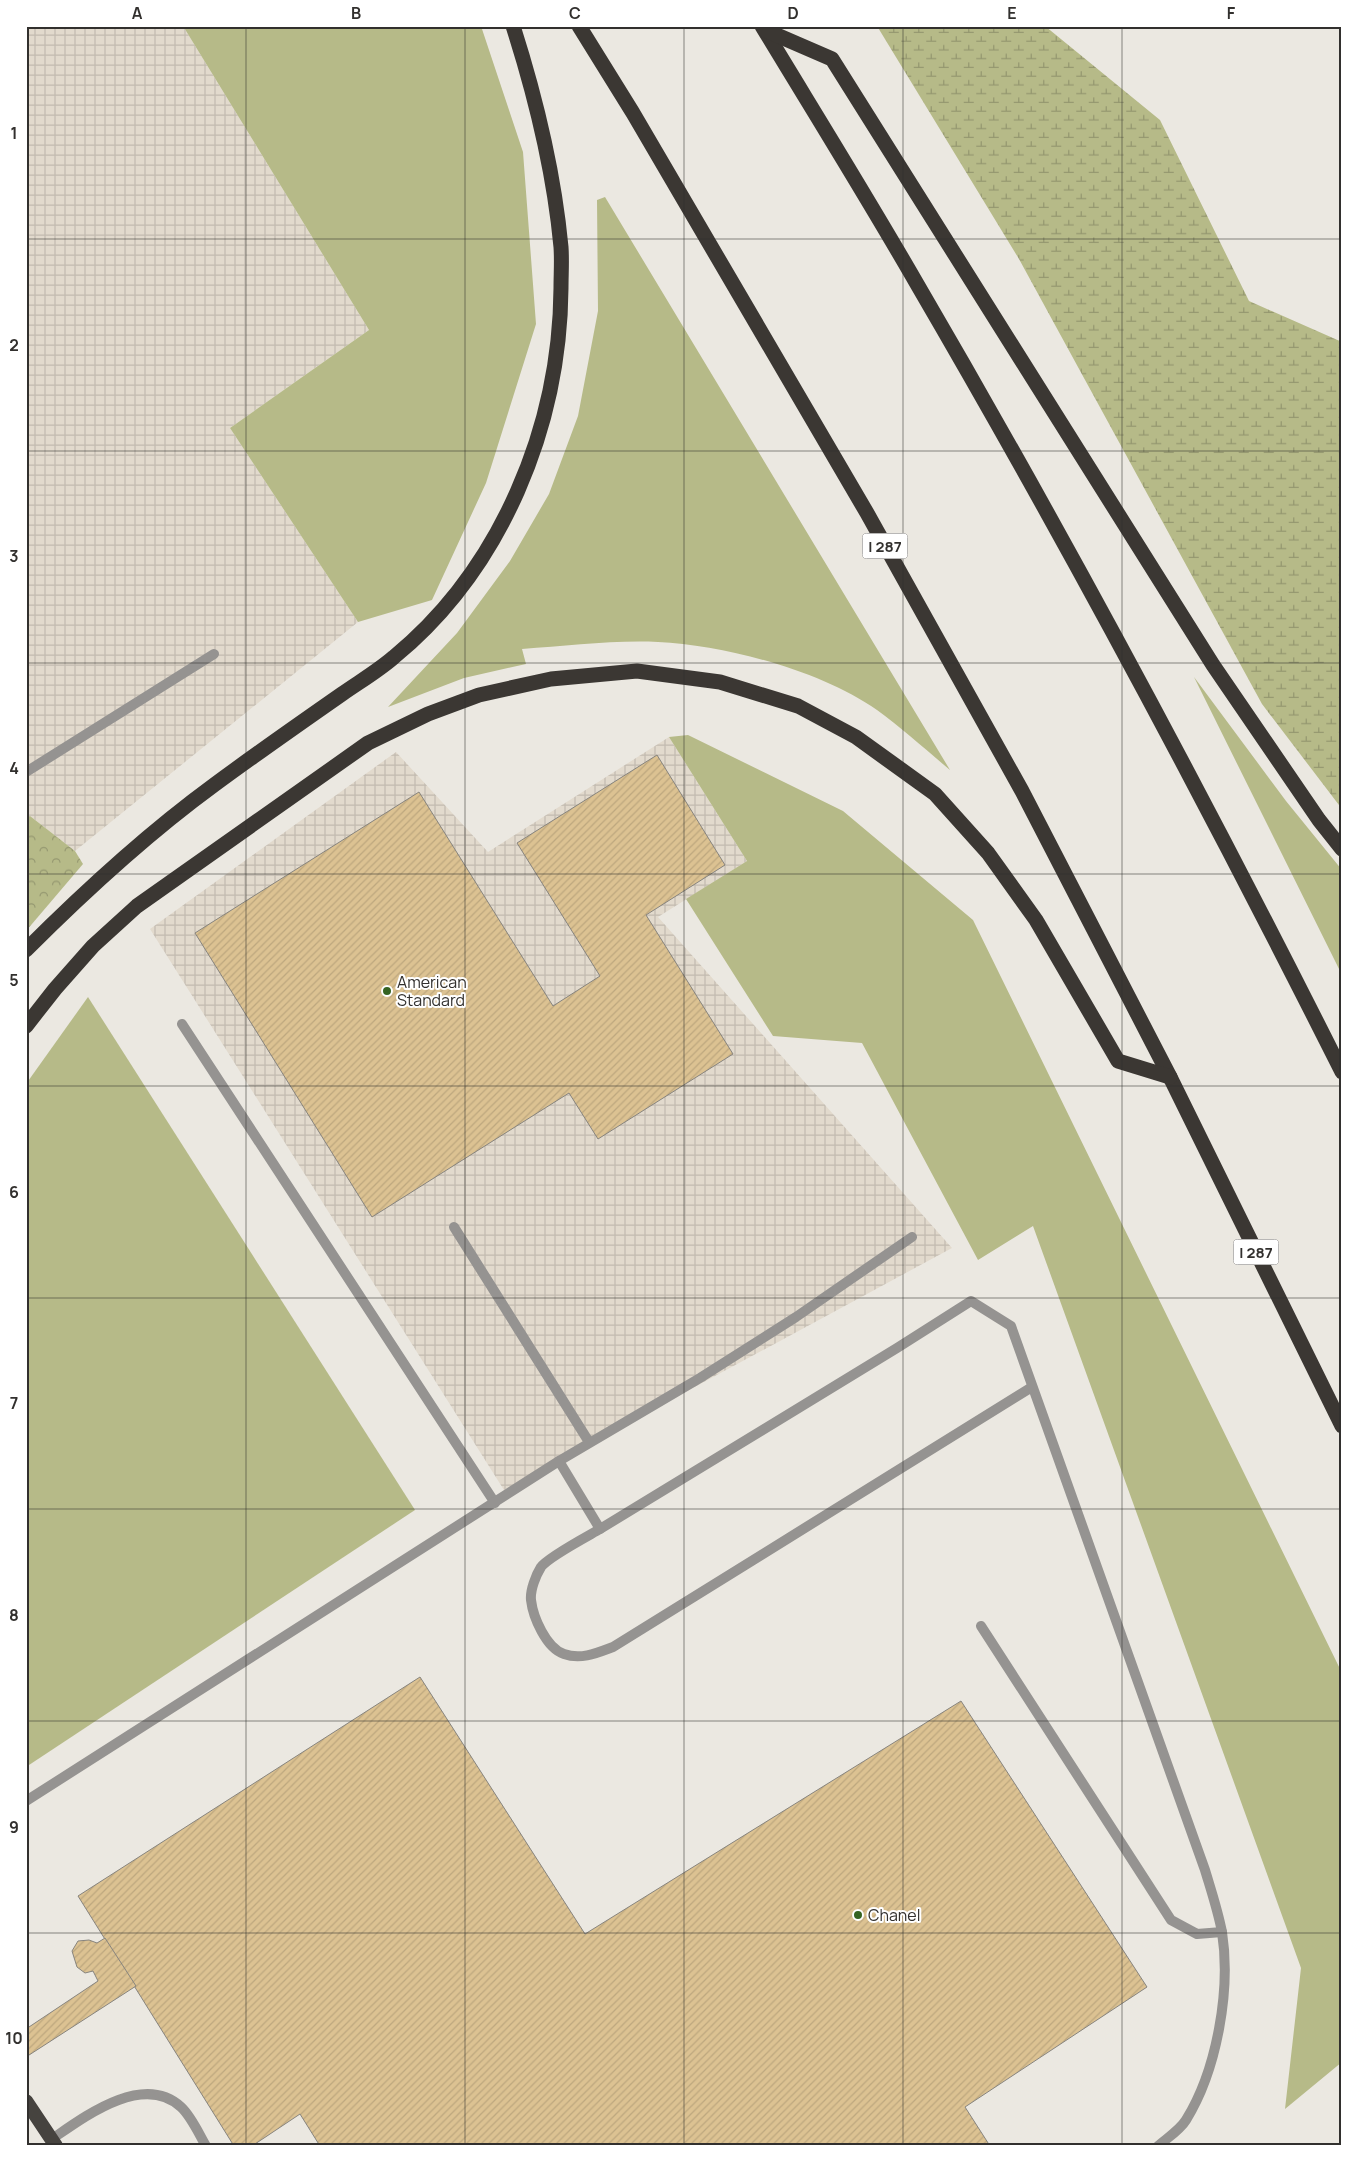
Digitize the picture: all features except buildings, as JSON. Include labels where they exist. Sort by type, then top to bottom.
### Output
[{"type":"highway","points":[[26,950],[87,889],[212,786],[394,657],[445,607],[478,565],[507,516],[533,452],[551,393],[561,321],[561,250],[548,158],[526,68],[513,26]]},
{"type":"highway","name":"I 287","points":[[579,26],[633,113],[867,513],[1022,791],[1170,1078],[1342,1426]]},
{"type":"highway","points":[[764,28],[832,59],[1213,665],[1318,820],[1342,849]]},
{"type":"highway","points":[[764,28],[917,283],[1062,539],[1204,803],[1342,1072]]},
{"type":"highway","points":[[26,1026],[55,989],[93,946],[137,906],[368,743],[428,714],[479,695],[551,679],[637,671],[720,682],[798,706],[856,737],[935,794],[988,853],[1036,920],[1118,1061],[1170,1078]]},
{"type":"highway","points":[[26,2101],[54,2142]]},
{"type":"lane","points":[[26,772],[214,654]]},
{"type":"lane","points":[[182,1024],[495,1503]]},
{"type":"lane","points":[[454,1227],[589,1442]]},
{"type":"lane","points":[[26,1801],[589,1442],[700,1378],[788,1322],[912,1237]]},
{"type":"lane","points":[[1032,1387],[613,1648],[592,1655],[563,1654],[550,1643],[537,1622],[530,1598],[542,1566],[898,1348],[970,1300],[1011,1326],[1205,1870],[1222,1932],[1225,1974],[1222,2015],[1205,2082],[1185,2122],[1158,2146]]},
{"type":"lane","points":[[559,1461],[600,1529]]},
{"type":"lane","points":[[981,1626],[1171,1920],[1196,1934],[1222,1932]]},
{"type":"lane","points":[[54,2142],[95,2111],[128,2095],[146,2093],[162,2097],[180,2107],[206,2146]]},
{"type":"shaded area","points":[[26,26],[183,26],[369,330],[230,428],[358,622],[75,851],[30,816],[26,818]]},
{"type":"shaded area","points":[[669,737],[747,861],[658,917],[952,1248],[504,1490],[150,929],[396,752],[488,852]]},
{"type":"green space","points":[[183,26],[481,26],[523,152],[536,324],[486,483],[432,600],[358,622],[230,428],[369,330]]},
{"type":"green space","points":[[877,26],[1045,26],[1160,120],[1249,301],[1342,342],[1342,809],[1262,704],[1019,259]]},
{"type":"green space","points":[[605,197],[950,770],[877,710],[829,683],[772,662],[713,648],[685,644],[624,642],[522,649],[526,664],[464,678],[388,707],[457,633],[510,561],[549,494],[578,416],[598,311],[597,200]]},
{"type":"green space","points":[[1194,677],[1286,801],[1342,870],[1342,975]]},
{"type":"green space","points":[[688,735],[843,811],[973,920],[1342,1673],[1342,2062],[1285,2109],[1301,1968],[1033,1226],[978,1260],[862,1043],[773,1036],[686,899],[747,861],[669,737]]},
{"type":"green space","points":[[30,816],[75,851],[83,864],[26,931],[26,818]]},
{"type":"green space","points":[[88,997],[415,1510],[26,1767],[26,1084]]},
{"type":"place","name":"American Standard","points":[[387,991]]},
{"type":"place","name":"Chanel","points":[[858,1915]]}]
